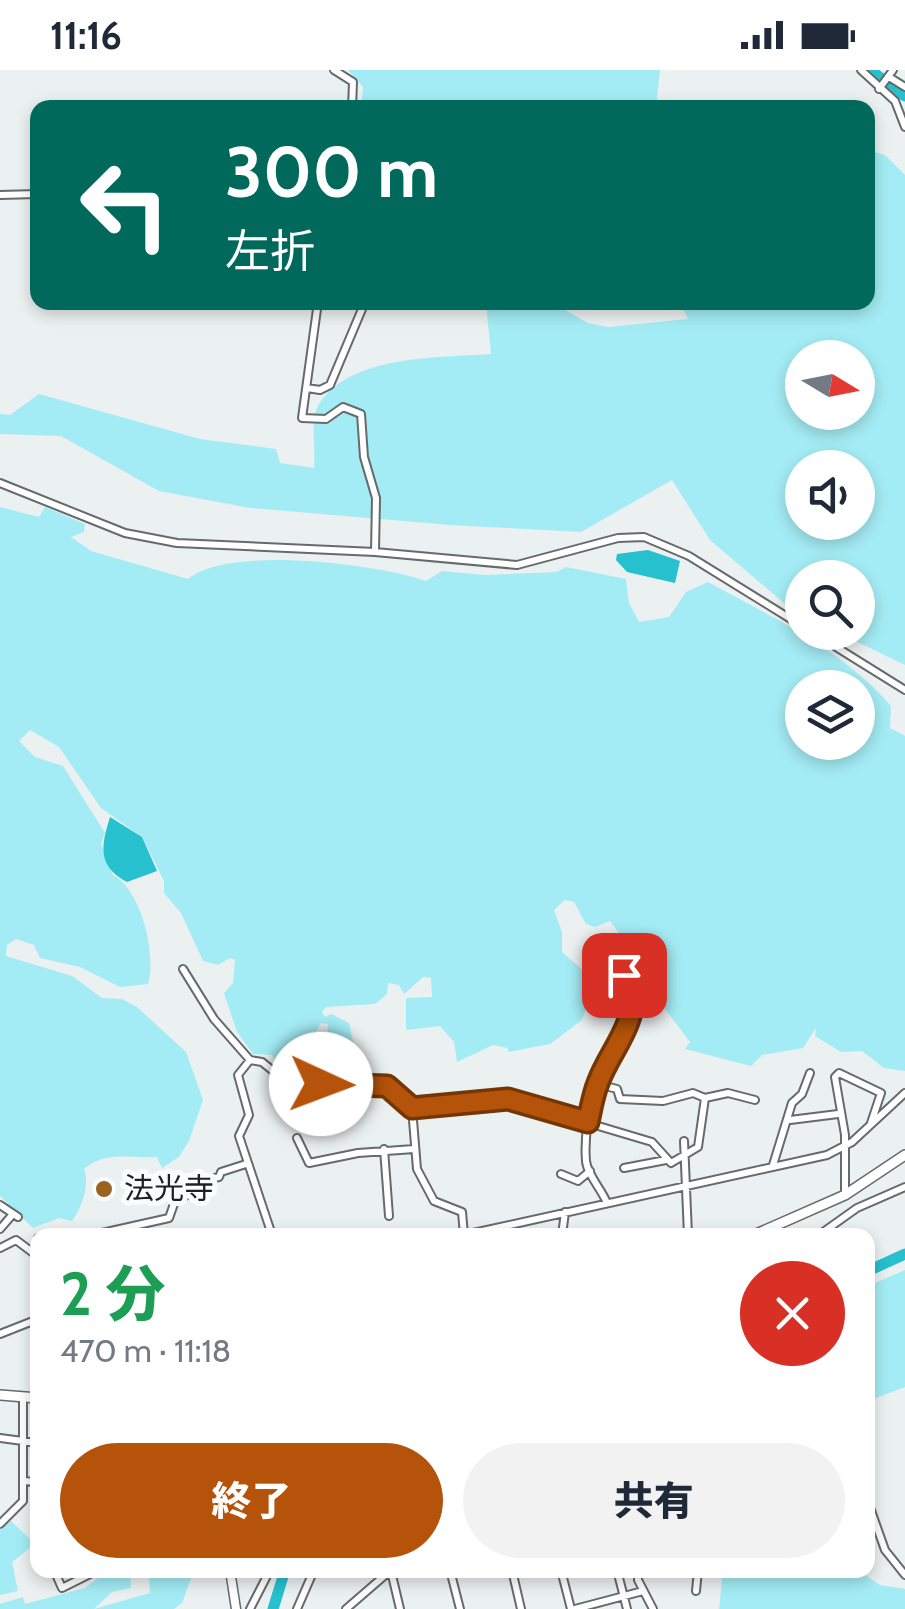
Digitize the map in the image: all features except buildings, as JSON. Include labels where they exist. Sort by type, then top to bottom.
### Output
[{"type":"highway","points":[[770,1228],[845,1194],[905,1155]]},
{"type":"highway","points":[[0,1395],[30,1398]]},
{"type":"main road","points":[[231,1578],[234,1608]]},
{"type":"street","points":[[334,70],[353,82],[352,100]]},
{"type":"street","points":[[861,70],[879,90],[895,100],[905,127]]},
{"type":"street","points":[[879,90],[891,74],[905,88]]},
{"type":"street","points":[[0,195],[30,194]]},
{"type":"street","points":[[317,310],[302,418],[310,422],[326,420],[343,407],[361,414],[364,457],[376,498],[375,552]]},
{"type":"street","points":[[307,388],[320,390],[330,385],[362,310]]},
{"type":"street","points":[[0,483],[141,538],[196,545],[375,552],[528,565],[618,538],[644,537],[688,556],[785,616]]},
{"type":"street","points":[[841,650],[905,690]]},
{"type":"street","points":[[183,969],[214,1019],[250,1060],[262,1062],[288,1083],[393,1087],[412,1108],[416,1169],[430,1196],[462,1212],[463,1228]]},
{"type":"street","points":[[607,1202],[586,1164],[588,1122],[597,1084],[632,1013],[631,986],[624,975]]},
{"type":"street","points":[[250,1060],[238,1075],[249,1115],[239,1136],[269,1228]]},
{"type":"street","points":[[845,1194],[844,1134],[835,1076],[838,1073],[881,1093],[871,1124]]},
{"type":"street","points":[[773,1165],[790,1120],[792,1103],[802,1094],[810,1074]]},
{"type":"street","points":[[597,1084],[618,1089],[620,1099],[638,1102],[693,1093],[706,1098],[728,1093],[755,1100]]},
{"type":"street","points":[[495,1228],[843,1148],[905,1093]]},
{"type":"street","points":[[412,1108],[508,1099],[588,1122],[593,1128],[652,1142],[670,1163],[686,1156],[700,1140],[706,1098]]},
{"type":"street","points":[[790,1120],[838,1114]]},
{"type":"street","points":[[297,1138],[308,1163],[414,1149]]},
{"type":"street","points":[[684,1141],[688,1228]]},
{"type":"street","points":[[384,1150],[389,1216]]},
{"type":"street","points":[[624,1168],[667,1160]]},
{"type":"street","points":[[124,1228],[169,1218],[175,1201],[189,1194],[194,1182],[219,1177],[222,1172],[246,1164]]},
{"type":"street","points":[[561,1174],[578,1182],[590,1171]]},
{"type":"street","points":[[829,1228],[857,1208],[905,1187]]},
{"type":"street","points":[[0,1204],[15,1215],[0,1229]]},
{"type":"street","points":[[563,1228],[565,1212]]},
{"type":"street","points":[[0,1248],[16,1240],[30,1250]]},
{"type":"street","points":[[0,1334],[30,1322]]},
{"type":"street","points":[[0,1524],[23,1501],[23,1398]]},
{"type":"street","points":[[0,1438],[30,1442]]},
{"type":"street","points":[[23,1481],[30,1481]]},
{"type":"street","points":[[875,1522],[885,1550],[905,1575]]},
{"type":"street","points":[[58,1578],[62,1588],[82,1578]]},
{"type":"street","points":[[250,1609],[266,1578]]},
{"type":"street","points":[[297,1609],[311,1578]]},
{"type":"street","points":[[346,1609],[382,1578]]},
{"type":"street","points":[[393,1578],[400,1609]]},
{"type":"street","points":[[452,1578],[460,1609]]},
{"type":"street","points":[[514,1578],[521,1609]]},
{"type":"street","points":[[563,1578],[573,1609],[643,1591]]},
{"type":"street","points":[[618,1578],[627,1609]]},
{"type":"street","points":[[641,1578],[643,1591],[654,1609]]},
{"type":"street","points":[[696,1591],[697,1578]]},
{"type":"shaded area","points":[[348,70],[660,70],[657,100],[362,100],[363,87]]},
{"type":"shaded area","points":[[875,152],[886,156],[905,175],[905,665],[874,650],[875,560],[785,560],[785,604],[710,540],[672,480],[581,532],[450,525],[250,508],[159,491],[61,436],[0,434],[0,414],[10,415],[39,394],[200,439],[276,449],[280,463],[314,468],[316,412],[332,389],[351,376],[397,362],[491,354],[487,310],[565,310],[588,323],[608,327],[688,319],[684,310],[875,310]]},
{"type":"shaded area","points":[[0,507],[39,517],[45,507],[85,524],[84,532],[71,537],[91,551],[188,579],[207,569],[267,560],[339,564],[426,581],[442,571],[485,575],[557,572],[566,567],[626,579],[629,603],[639,622],[669,617],[686,592],[708,582],[785,624],[785,650],[827,650],[853,670],[785,670],[785,760],[875,760],[875,689],[891,706],[890,728],[905,736],[905,1071],[884,1068],[862,1051],[841,1052],[815,1036],[816,1028],[803,1048],[762,1055],[751,1066],[685,1049],[690,1042],[646,984],[636,988],[628,971],[635,955],[610,921],[595,927],[586,924],[574,902],[565,900],[554,910],[562,932],[562,952],[586,973],[592,989],[582,1020],[550,1044],[508,1052],[508,1048],[493,1045],[457,1062],[454,1042],[440,1026],[406,1030],[406,998],[432,997],[431,978],[423,977],[404,994],[399,985],[388,983],[387,994],[375,1004],[326,1007],[322,1012],[325,1017],[331,1014],[349,1023],[356,1055],[335,1049],[334,1039],[327,1039],[328,1024],[321,1023],[315,1033],[318,1049],[305,1060],[303,1071],[288,1077],[272,1055],[253,1054],[237,1032],[224,993],[233,983],[235,960],[230,958],[218,965],[203,961],[181,913],[164,893],[164,881],[142,837],[101,808],[59,747],[30,730],[19,741],[35,757],[63,766],[105,833],[101,844],[113,875],[132,894],[139,908],[148,940],[150,972],[148,984],[120,987],[80,967],[40,958],[34,945],[16,939],[7,945],[6,956],[72,976],[102,998],[122,999],[137,1007],[186,1052],[203,1100],[189,1141],[179,1157],[162,1168],[157,1157],[119,1157],[92,1163],[84,1169],[84,1196],[72,1221],[59,1218],[33,1228],[0,1196]]},
{"type":"shaded area","points":[[648,550],[680,561],[675,583],[627,572],[616,560],[617,554]]},
{"type":"shaded area","points":[[110,817],[142,837],[157,871],[127,882],[110,869],[104,846]]},
{"type":"shaded area","points":[[905,1270],[905,1387],[875,1398],[875,1283]]},
{"type":"shaded area","points":[[11,1521],[30,1539],[30,1548],[12,1562],[18,1591],[0,1595],[0,1530]]},
{"type":"shaded area","points":[[98,1578],[130,1578],[131,1588],[112,1592],[94,1609],[0,1609],[0,1604],[23,1597],[25,1604],[85,1588]]},
{"type":"shaded area","points":[[149,1578],[191,1578],[182,1603],[174,1609],[94,1609],[150,1593]]},
{"type":"shaded area","points":[[722,1578],[870,1578],[880,1585],[905,1589],[905,1609],[719,1609]]},
{"type":"waterway","points":[[870,70],[905,96]]},
{"type":"waterway","points":[[875,1268],[905,1254]]},
{"type":"waterway","points":[[273,1609],[283,1578]]},
{"type":"place","name":"法光寺","points":[[104,1189]]},
{"type":"route","points":[[321,1084],[393,1087],[412,1108],[423,1109],[508,1099],[588,1122],[597,1084],[627,1029],[634,1006],[631,986],[624,975]]}]
